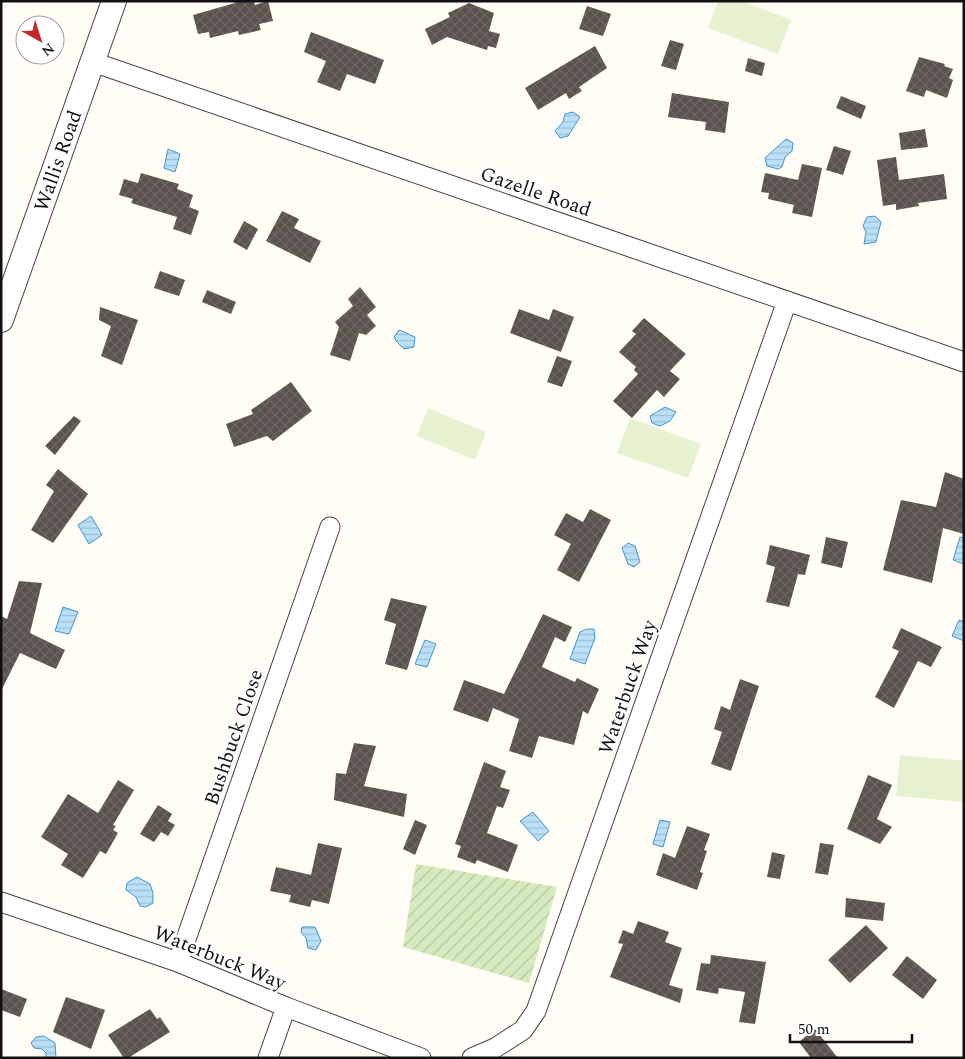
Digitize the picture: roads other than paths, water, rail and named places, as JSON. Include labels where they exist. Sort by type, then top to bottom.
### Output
[{"type":"street","name":"Wallis Road","points":[[1,320],[114,1]]},
{"type":"street","name":"Gazelle Road","points":[[93,62],[964,362]]},
{"type":"street","name":"Waterbuck Way","points":[[472,1058],[495,1048],[522,1030],[536,1011],[787,301]]},
{"type":"street","name":"Bushbuck Close","points":[[178,962],[330,527]]},
{"type":"street","name":"Waterbuck Way","points":[[1,902],[178,962],[286,1007],[421,1058]]},
{"type":"street","points":[[268,1058],[286,1007]]},
{"type":"water","points":[[573,112],[580,117],[568,136],[560,138],[555,131],[563,122],[565,114]]},
{"type":"water","points":[[786,139],[793,143],[792,151],[785,157],[782,167],[778,169],[767,166],[765,158]]},
{"type":"water","points":[[168,149],[180,154],[175,172],[164,168]]},
{"type":"water","points":[[875,216],[881,222],[876,242],[864,244],[866,232],[863,226],[867,217]]},
{"type":"water","points":[[399,330],[415,337],[414,347],[404,349],[396,341],[394,337]]},
{"type":"water","points":[[665,407],[676,412],[670,421],[660,426],[652,423],[650,416]]},
{"type":"water","points":[[91,516],[102,535],[89,544],[78,525]]},
{"type":"water","points":[[960,537],[964,538],[964,564],[953,560]]},
{"type":"water","points":[[628,543],[635,546],[640,562],[634,567],[628,564],[622,548]]},
{"type":"water","points":[[63,607],[78,612],[69,634],[55,631]]},
{"type":"water","points":[[959,620],[964,622],[964,641],[952,636]]},
{"type":"water","points":[[594,629],[595,638],[585,664],[570,659],[580,632]]},
{"type":"water","points":[[425,640],[436,644],[427,667],[415,664]]},
{"type":"water","points":[[533,812],[549,831],[538,841],[520,821]]},
{"type":"water","points":[[660,820],[670,822],[663,847],[653,844]]},
{"type":"water","points":[[137,877],[150,884],[153,893],[153,903],[146,907],[140,906],[136,897],[126,890],[127,883]]},
{"type":"water","points":[[302,927],[315,927],[321,941],[316,950],[308,948],[306,938],[301,932]]},
{"type":"water","points":[[44,1036],[55,1043],[56,1058],[46,1058],[46,1053],[42,1049],[34,1048],[31,1043],[36,1037]]}]
